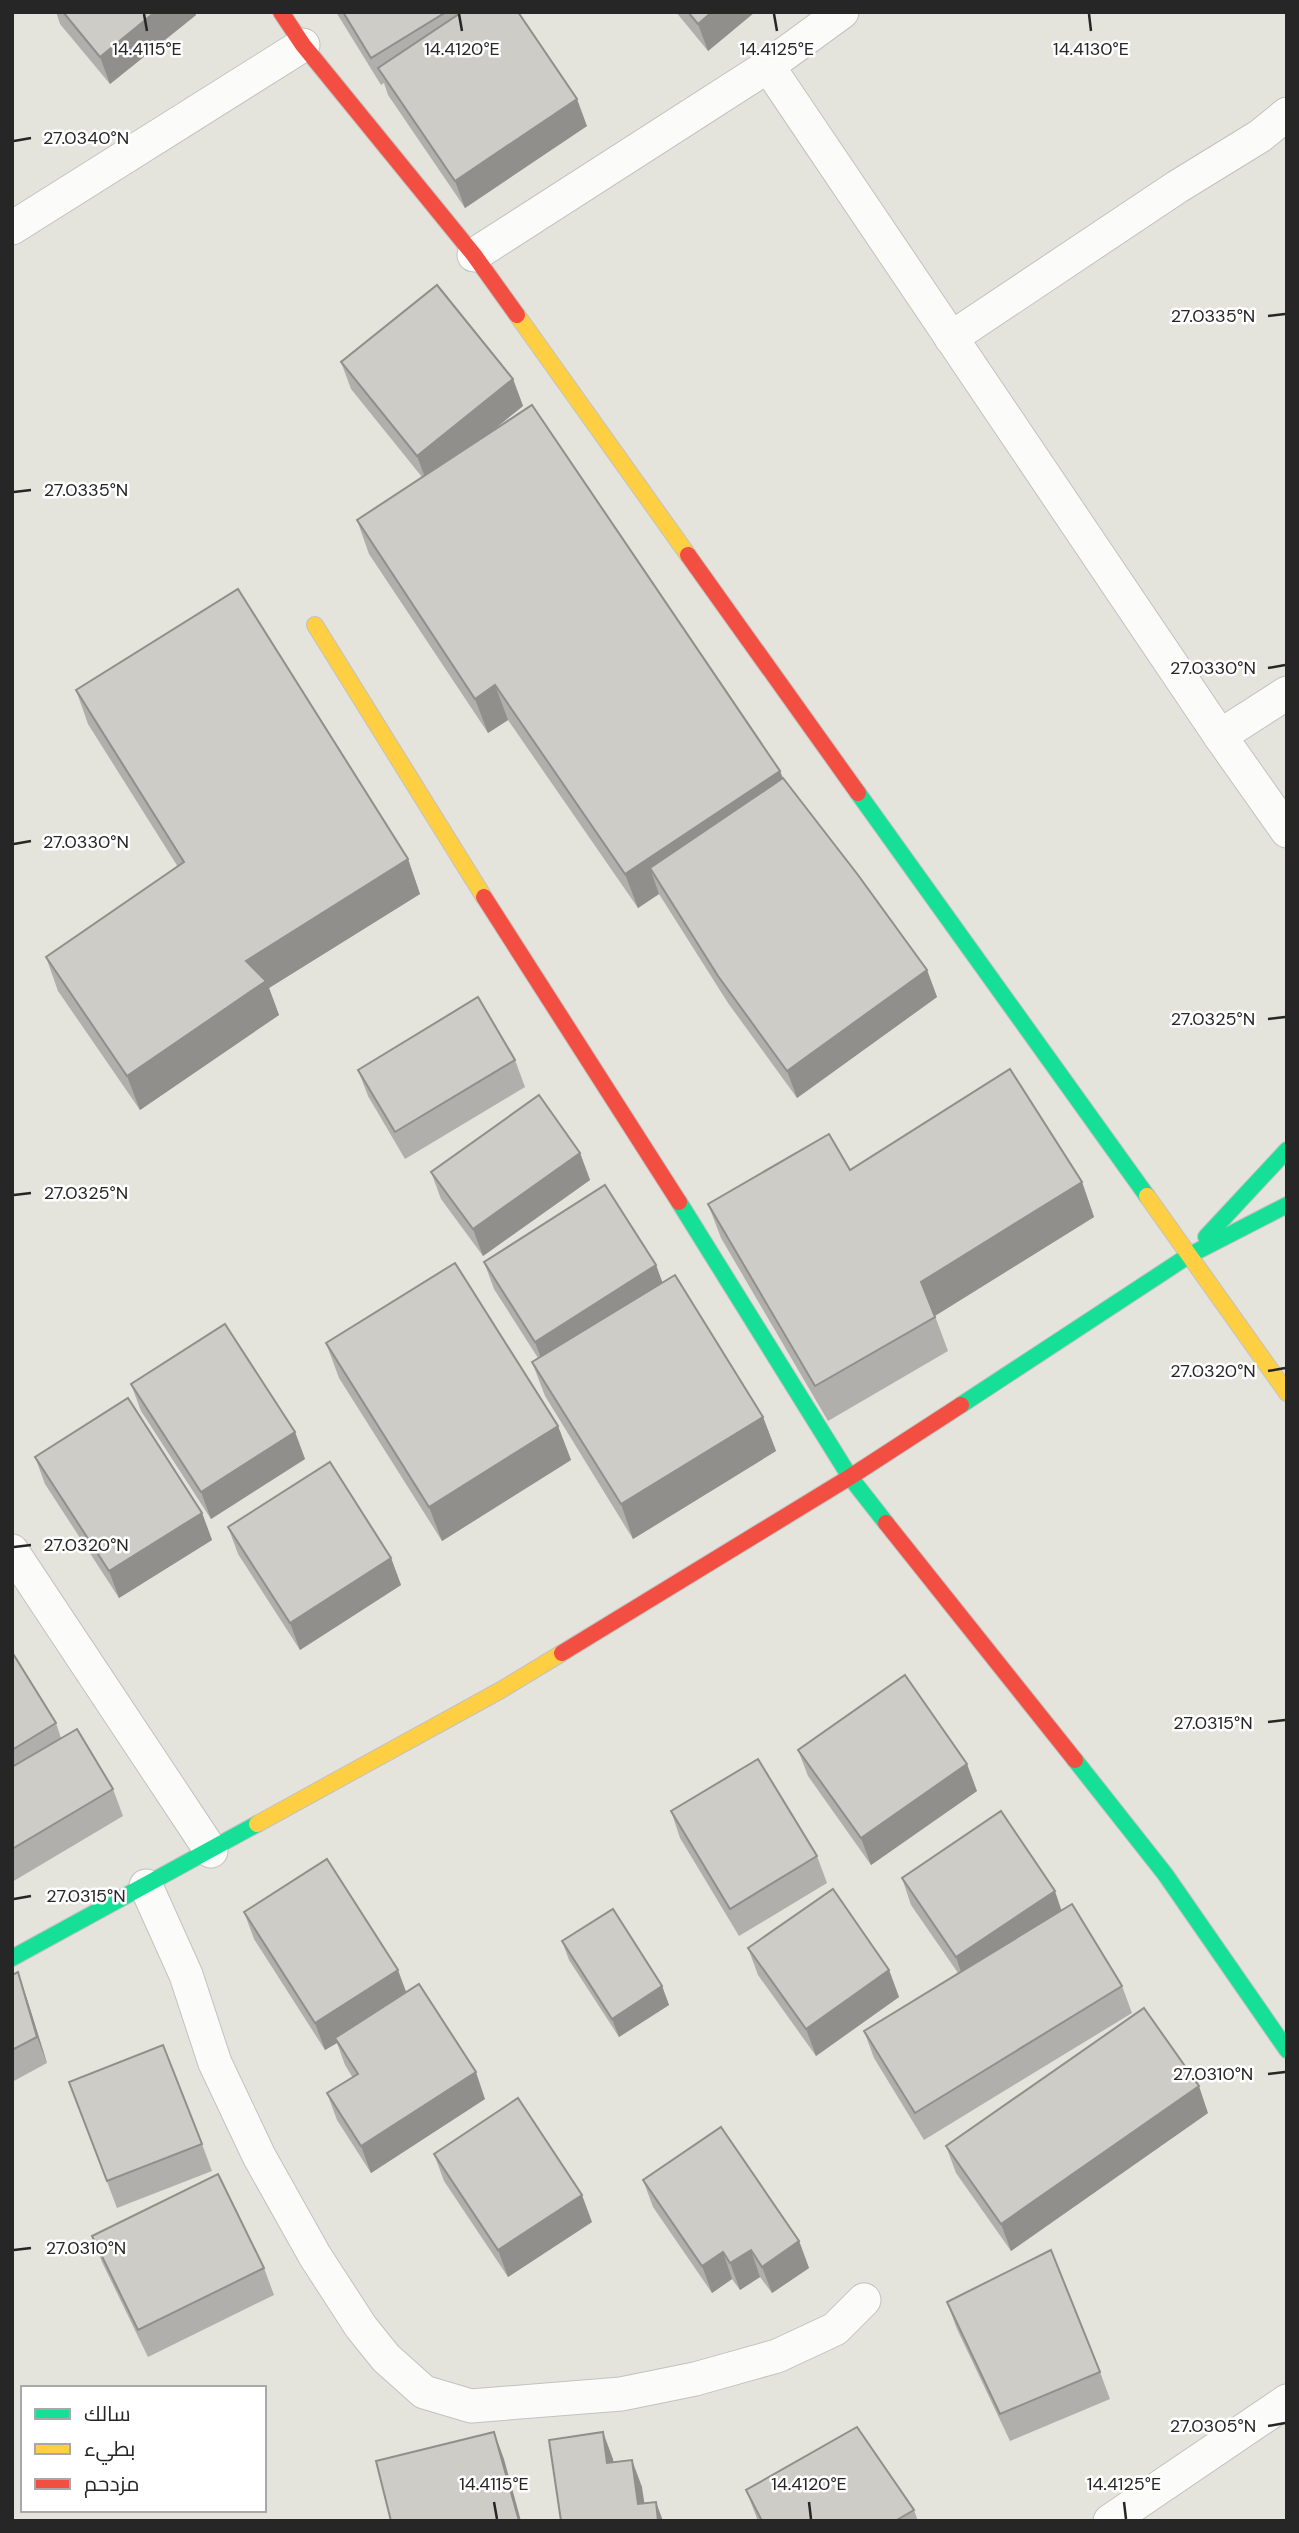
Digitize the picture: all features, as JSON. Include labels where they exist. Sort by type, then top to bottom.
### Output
[{"type":"street","points":[[281,12],[303,45],[474,255],[1287,1393]]},
{"type":"street","points":[[474,255],[768,66],[842,12]]},
{"type":"street","points":[[12,228],[303,45]]},
{"type":"street","points":[[768,66],[1220,736],[1287,831]]},
{"type":"street","points":[[951,338],[1177,187],[1260,136],[1287,114]]},
{"type":"street","points":[[315,625],[850,1477],[1165,1874],[1287,2050]]},
{"type":"street","points":[[1220,736],[1287,693]]},
{"type":"street","points":[[1188,1256],[1287,1150]]},
{"type":"street","points":[[12,1958],[501,1690],[850,1477],[1188,1256],[1287,1205]]},
{"type":"street","points":[[12,1551],[211,1850]]},
{"type":"street","points":[[146,1886],[186,1975],[215,2063],[258,2156],[315,2256],[360,2327],[386,2358],[425,2392],[471,2406],[621,2394],[777,2356],[835,2329],[864,2300]]},
{"type":"street","points":[[1110,2521],[1287,2401]]},
{"type":"building","points":[[63,12],[155,12],[100,57]]},
{"type":"building","points":[[343,12],[446,12],[371,58]]},
{"type":"building","points":[[462,12],[518,12],[577,99],[455,181],[378,68]]},
{"type":"building","points":[[688,12],[712,12],[698,24]]},
{"type":"building","points":[[437,285],[513,379],[417,456],[341,362]]},
{"type":"building","points":[[532,405],[780,771],[625,874],[495,685],[475,699],[357,520]]},
{"type":"building","points":[[238,589],[408,859],[246,961],[266,981],[127,1076],[46,957],[184,862],[76,690]]},
{"type":"building","points":[[783,778],[927,970],[787,1071],[718,976],[650,868]]},
{"type":"building","points":[[478,997],[515,1060],[395,1132],[358,1070]]},
{"type":"building","points":[[1010,1069],[1082,1182],[921,1282],[935,1317],[815,1386],[708,1204],[829,1134],[850,1170]]},
{"type":"building","points":[[539,1095],[580,1153],[473,1229],[431,1172]]},
{"type":"building","points":[[605,1185],[656,1265],[535,1342],[484,1262]]},
{"type":"building","points":[[455,1263],[558,1426],[429,1507],[326,1343]]},
{"type":"building","points":[[675,1275],[763,1417],[621,1504],[532,1362]]},
{"type":"building","points":[[225,1324],[295,1432],[201,1492],[131,1384]]},
{"type":"building","points":[[128,1398],[202,1513],[109,1571],[35,1457]]},
{"type":"building","points":[[330,1462],[391,1558],[290,1623],[228,1527]]},
{"type":"building","points":[[12,1652],[56,1723],[12,1750]]},
{"type":"building","points":[[905,1675],[967,1764],[861,1838],[798,1750]]},
{"type":"building","points":[[77,1729],[113,1789],[12,1849],[12,1767]]},
{"type":"building","points":[[758,1759],[817,1856],[730,1909],[671,1811]]},
{"type":"building","points":[[1001,1811],[1055,1891],[956,1957],[902,1878]]},
{"type":"building","points":[[327,1859],[398,1970],[315,2023],[244,1912]]},
{"type":"building","points":[[833,1889],[889,1970],[806,2029],[748,1948]]},
{"type":"building","points":[[1072,1904],[1122,1986],[915,2113],[864,2031]]},
{"type":"building","points":[[613,1909],[662,1986],[612,2019],[562,1941]]},
{"type":"building","points":[[18,1972],[37,2037],[12,2050],[12,1975]]},
{"type":"building","points":[[419,1984],[476,2072],[361,2146],[327,2093],[358,2074],[335,2038]]},
{"type":"building","points":[[1144,2008],[1199,2086],[1001,2224],[946,2146]]},
{"type":"building","points":[[163,2045],[202,2144],[107,2181],[69,2082]]},
{"type":"building","points":[[518,2098],[582,2195],[498,2250],[434,2154]]},
{"type":"building","points":[[721,2127],[799,2241],[762,2267],[751,2250],[730,2263],[723,2252],[702,2266],[643,2180]]},
{"type":"building","points":[[218,2174],[264,2268],[138,2330],[92,2236]]},
{"type":"building","points":[[1051,2250],[1100,2372],[1000,2414],[947,2302]]},
{"type":"building","points":[[857,2427],[914,2510],[895,2521],[762,2521],[746,2490]]},
{"type":"building","points":[[494,2432],[519,2521],[391,2521],[376,2461]]},
{"type":"building","points":[[603,2432],[607,2463],[632,2460],[638,2504],[656,2502],[658,2521],[561,2521],[549,2440]]},
{"type":"traffic: fast","points":[[858,793],[1147,1196]]},
{"type":"traffic: fast","points":[[1206,1237],[1287,1150]]},
{"type":"traffic: fast","points":[[679,1202],[850,1477],[886,1523]]},
{"type":"traffic: fast","points":[[961,1405],[1188,1256],[1287,1205]]},
{"type":"traffic: fast","points":[[1075,1760],[1165,1874],[1287,2050]]},
{"type":"traffic: fast","points":[[12,1958],[257,1824]]},
{"type":"traffic: slow","points":[[517,315],[688,555]]},
{"type":"traffic: slow","points":[[315,625],[484,897]]},
{"type":"traffic: slow","points":[[1147,1196],[1287,1393]]},
{"type":"traffic: slow","points":[[257,1824],[501,1690],[562,1653]]},
{"type":"traffic: jam","points":[[281,12],[303,45],[474,255],[517,315]]},
{"type":"traffic: jam","points":[[688,555],[858,793]]},
{"type":"traffic: jam","points":[[484,897],[679,1202]]},
{"type":"traffic: jam","points":[[562,1653],[850,1477],[961,1405]]},
{"type":"traffic: jam","points":[[886,1523],[1075,1760]]}]
